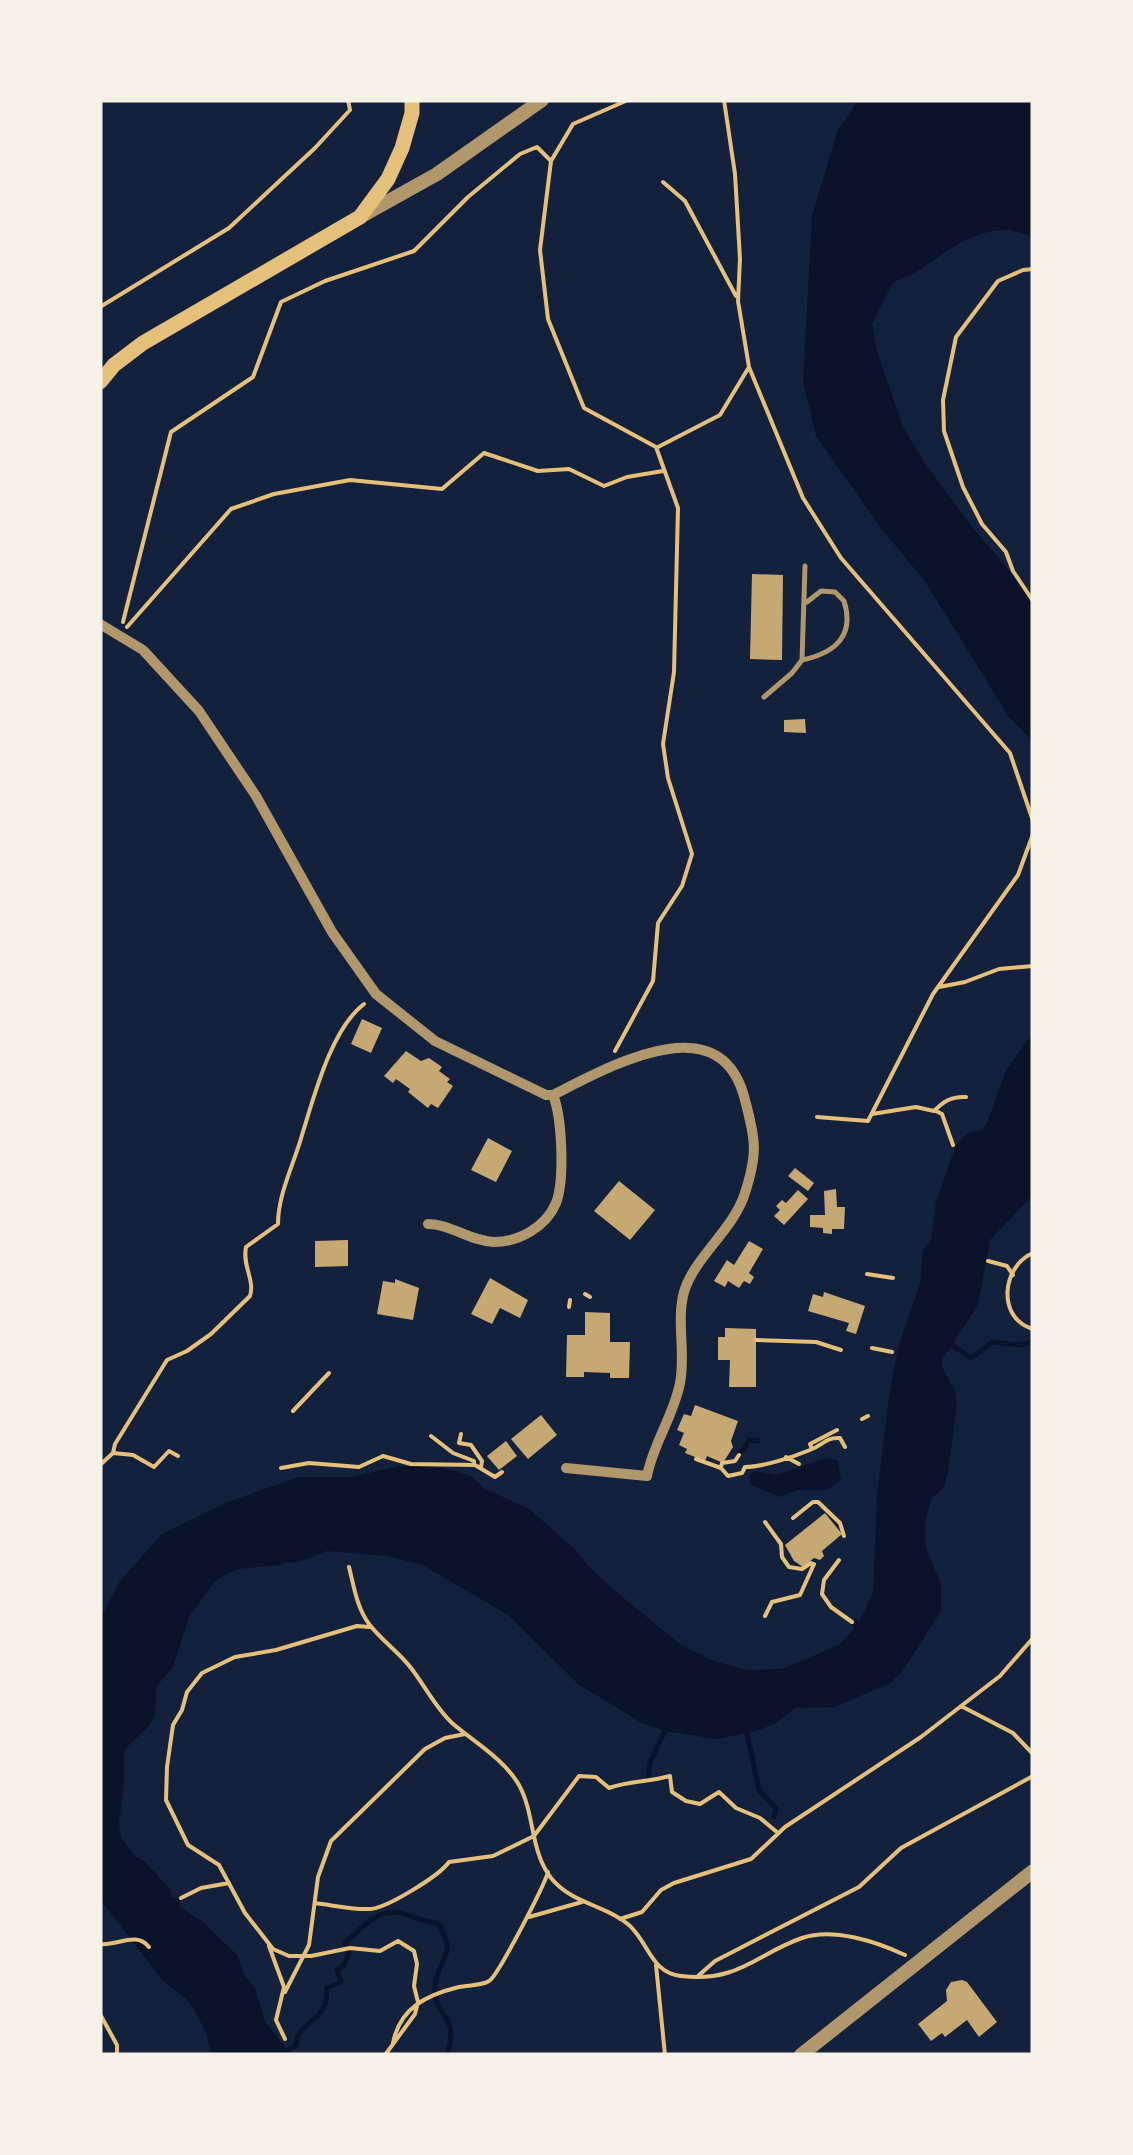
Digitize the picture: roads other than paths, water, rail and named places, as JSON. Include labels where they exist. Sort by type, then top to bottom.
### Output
[{"type":"main road","points":[[100,382],[114,365],[143,343],[360,217],[388,179],[402,148],[412,100]]},
{"type":"street","points":[[360,217],[437,174],[542,100]]},
{"type":"street","points":[[100,624],[121,634],[155,661],[211,727],[256,796],[332,932],[376,994],[435,1041],[538,1092],[554,1095],[624,1060],[672,1048],[704,1050],[715,1055],[739,1079],[756,1148],[736,1214],[685,1288],[680,1384],[647,1476],[566,1468]]},
{"type":"street","points":[[428,1224],[441,1225],[468,1238],[505,1242],[522,1238],[549,1212],[557,1196],[560,1156],[554,1095]]},
{"type":"street","points":[[801,2055],[1033,1871]]},
{"type":"lane","points":[[764,698],[802,660],[805,566]]},
{"type":"lane","points":[[802,660],[839,645],[848,630],[844,601],[835,592],[821,591],[805,606]]},
{"type":"water","points":[[858,100],[1033,100],[1033,237],[996,230],[959,244],[893,283],[872,324],[903,427],[925,463],[1019,582],[1033,606],[1033,741],[1009,717],[924,580],[880,527],[816,436],[803,381],[812,216],[837,132]]},
{"type":"water","points":[[1033,1033],[1033,1195],[990,1240],[978,1305],[942,1360],[957,1405],[944,1487],[931,1499],[925,1523],[926,1548],[941,1584],[941,1611],[902,1672],[889,1684],[834,1707],[795,1708],[774,1724],[717,1739],[665,1731],[642,1723],[578,1684],[508,1615],[423,1565],[387,1556],[327,1551],[296,1563],[237,1569],[216,1580],[189,1617],[173,1667],[156,1687],[153,1718],[124,1751],[119,1823],[121,1837],[171,1890],[172,1897],[179,1899],[180,1907],[204,1923],[237,1955],[245,1976],[255,1988],[265,2021],[291,2055],[211,2055],[195,2011],[162,1980],[100,1899],[100,1619],[120,1581],[162,1534],[228,1502],[298,1477],[352,1477],[399,1466],[443,1468],[471,1476],[485,1489],[529,1509],[620,1595],[681,1645],[714,1661],[746,1670],[782,1669],[839,1645],[854,1629],[851,1623],[855,1618],[859,1622],[873,1593],[877,1495],[889,1396],[898,1348],[920,1283],[923,1250],[931,1239],[936,1202],[956,1145],[987,1123],[1006,1070]]},
{"type":"water","points":[[825,1458],[838,1460],[841,1480],[827,1490],[797,1490],[779,1497],[750,1484],[754,1471],[777,1475]]},
{"type":"waterway","points":[[952,1345],[971,1358],[993,1342],[1033,1342]]},
{"type":"waterway","points":[[739,1452],[749,1440],[758,1441]]},
{"type":"waterway","points":[[648,1778],[650,1762],[665,1731]]},
{"type":"waterway","points":[[747,1734],[759,1790],[776,1808],[774,1817]]},
{"type":"waterway","points":[[289,2050],[322,2010],[327,1988],[341,1982],[337,1970],[349,1953],[345,1943],[369,1921],[394,1912],[440,1925],[448,1946],[435,1985],[435,1996],[451,2031],[447,2055]]}]
